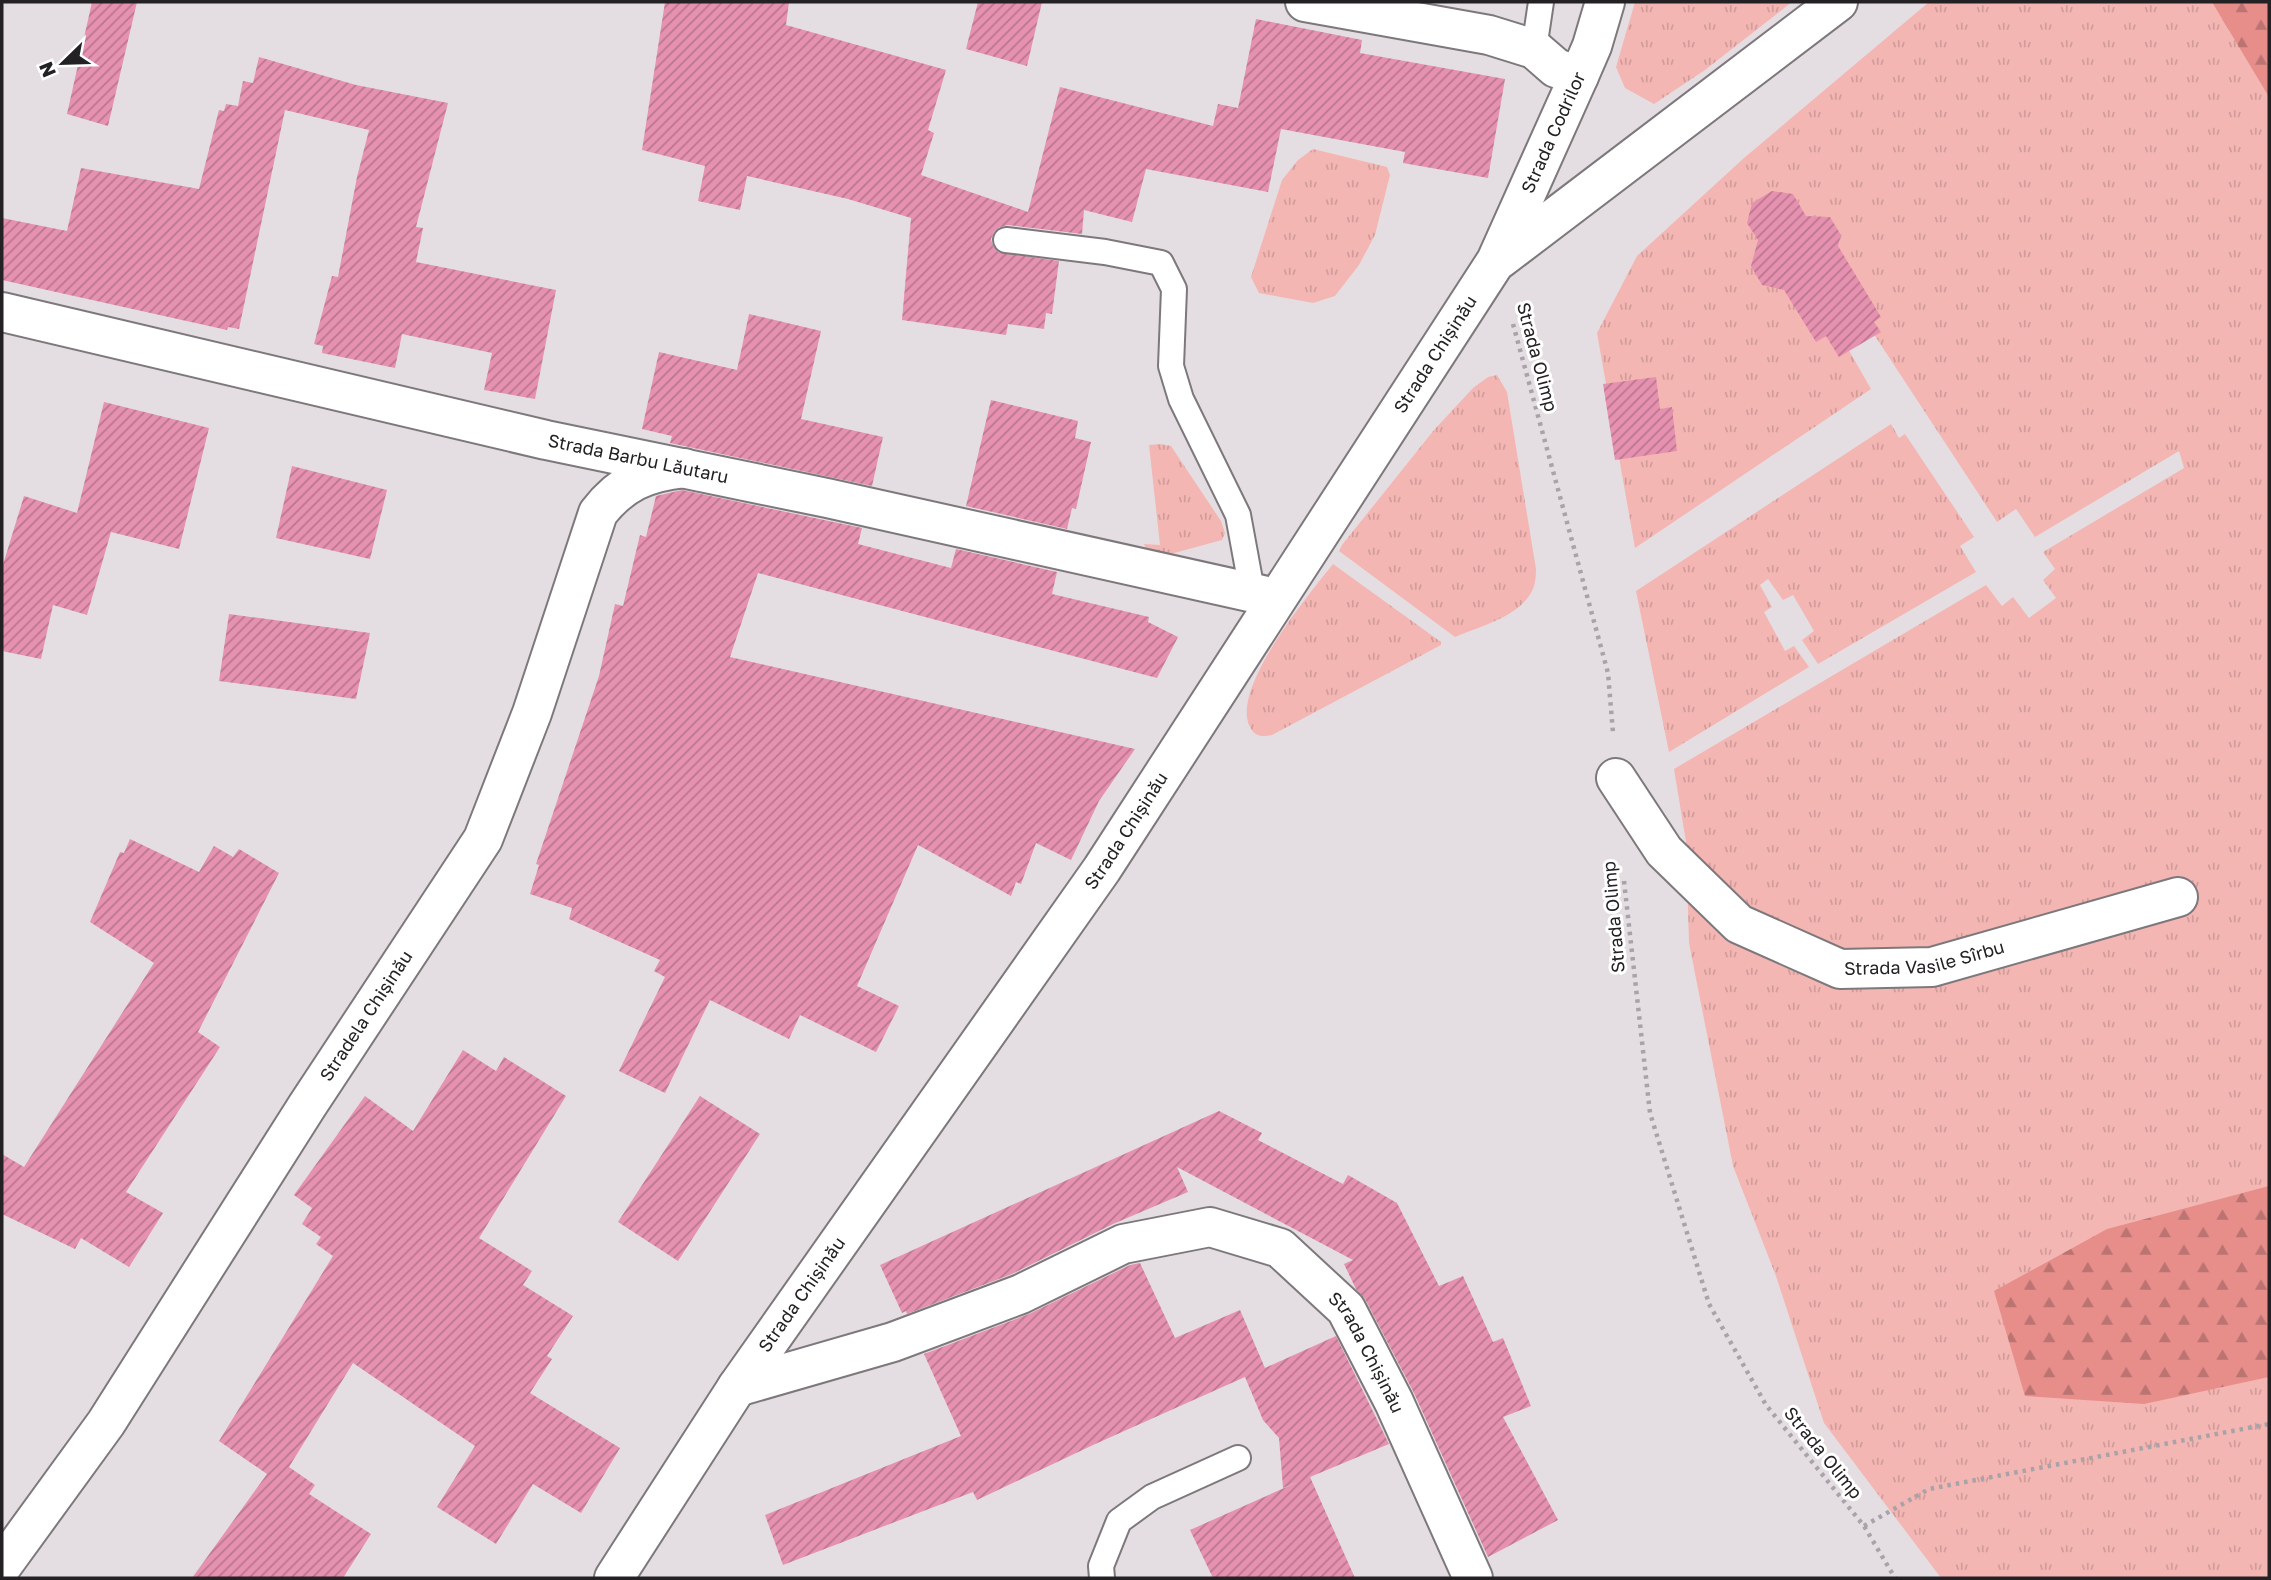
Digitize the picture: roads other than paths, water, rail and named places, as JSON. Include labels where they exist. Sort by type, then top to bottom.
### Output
[{"type":"street","points":[[1304,2],[1489,35],[1534,49],[1556,68],[1579,76]]},
{"type":"street","name":"Strada Codrilor","points":[[1496,261],[1592,46],[1605,2]]},
{"type":"street","points":[[1496,261],[1838,2]]},
{"type":"street","name":"Strada Chișinău","points":[[614,1578],[737,1387],[1102,869],[1264,595],[1496,261]]},
{"type":"street","name":"Strada Barbu Lăutaru","points":[[2,312],[546,440],[1264,595]]},
{"type":"street","name":"Stradela Chișinău","points":[[2,1566],[106,1423],[307,1106],[483,839],[532,713],[598,513],[610,497],[630,483],[660,470],[684,468]]},
{"type":"street","name":"Strada Vasile Sîrbu","points":[[1616,778],[1664,851],[1739,924],[1840,969],[1932,967],[2178,897]]},
{"type":"street","name":"Strada Chișinău","points":[[737,1387],[892,1342],[1021,1294],[1123,1244],[1210,1227],[1280,1248],[1346,1309],[1394,1402],[1473,1578]]},
{"type":"lane","points":[[1534,49],[1541,2]]},
{"type":"lane","points":[[1006,240],[1161,263],[1174,289],[1171,366],[1181,399],[1238,515],[1264,595]]},
{"type":"lane","points":[[1101,1578],[1101,1566],[1119,1521],[1152,1497],[1238,1458]]}]
